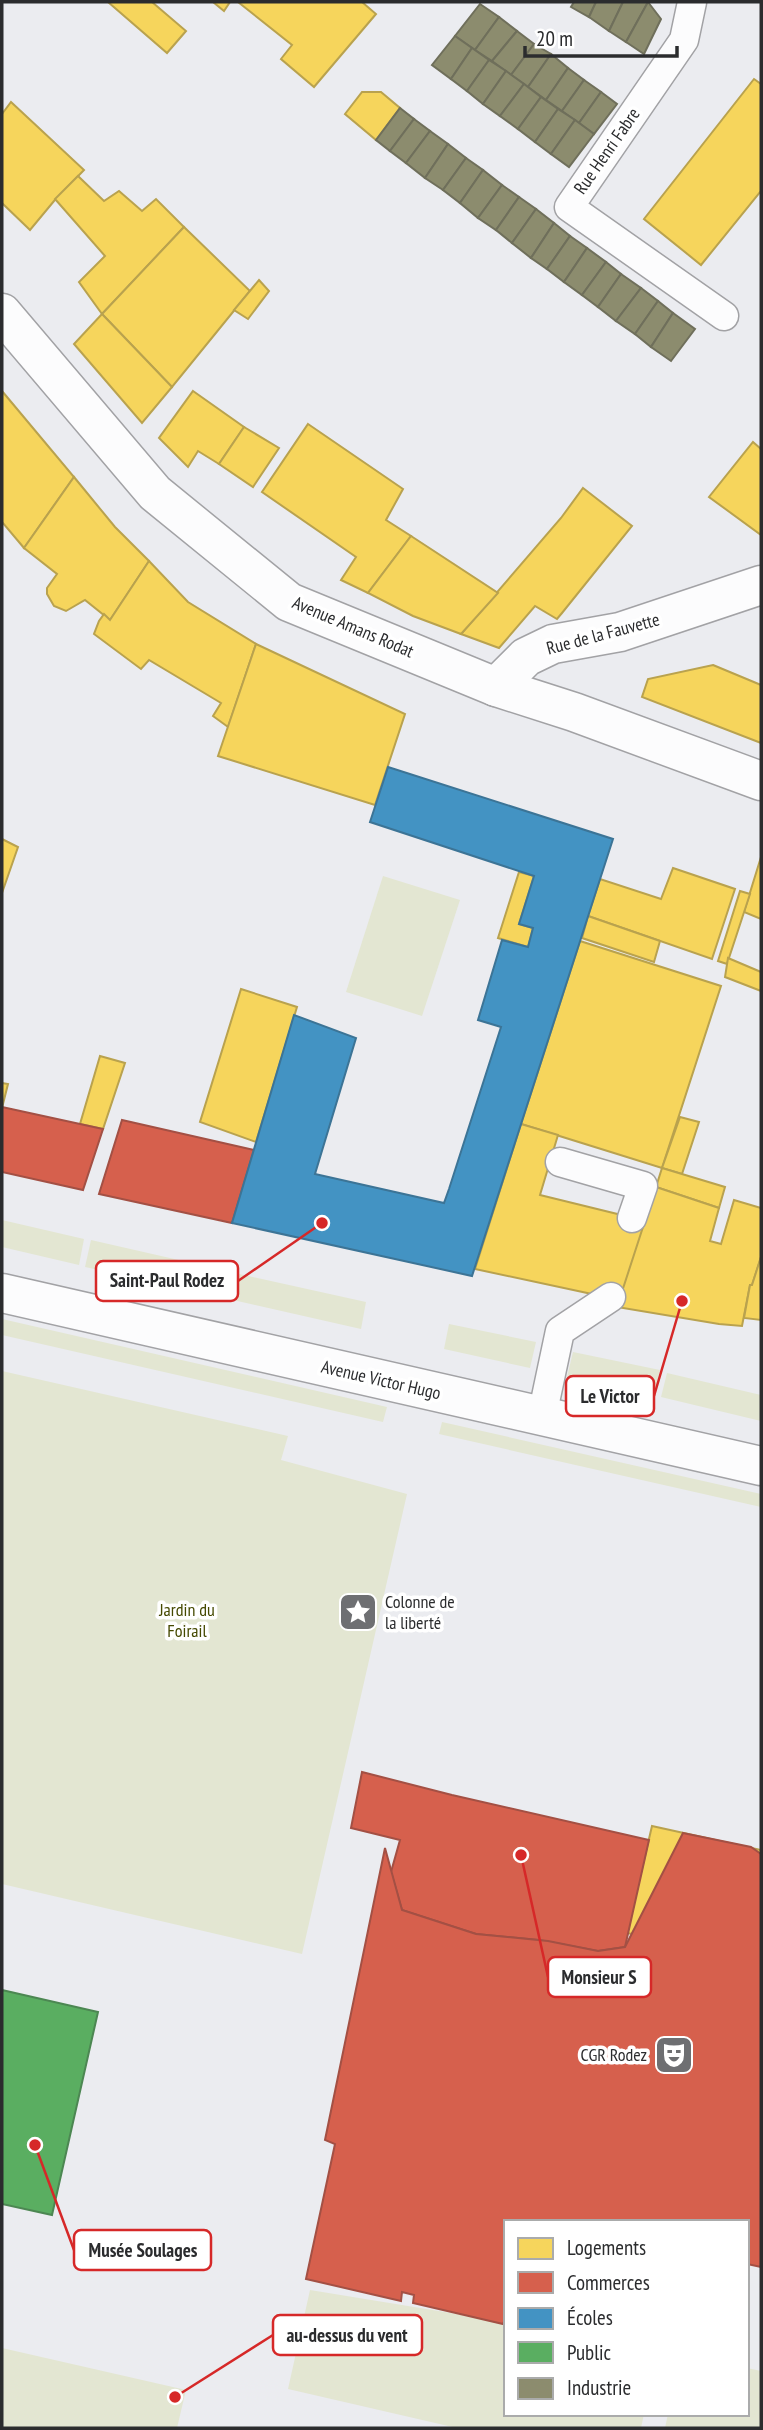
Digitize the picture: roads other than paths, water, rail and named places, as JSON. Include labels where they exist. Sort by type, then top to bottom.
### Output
[{"type":"main road","name":"Avenue Amans Rodat","points":[[2,313],[155,493],[289,602],[496,687],[574,712],[761,781]]},
{"type":"main road","name":"Rue de la Fauvette","points":[[496,687],[526,657],[553,644],[620,632],[761,585]]},
{"type":"main road","name":"Avenue Victor Hugo","points":[[2,1293],[761,1466]]},
{"type":"lane","name":"Rue Henri Fabre","points":[[692,2],[684,40],[569,207],[724,316]]},
{"type":"lane","points":[[560,1162],[643,1186],[632,1218]]},
{"type":"lane","points":[[542,1416],[560,1331],[611,1297]]},
{"type":"place","name":"Saint-Paul Rodez","points":[[322,1223]]},
{"type":"place","name":"Le Victor","points":[[682,1301]]},
{"type":"place","name":"Colonne de la liberté","points":[[358,1612]]},
{"type":"place","name":"Monsieur S","points":[[521,1855]]},
{"type":"place","name":"CGR Rodez","points":[[674,2055]]},
{"type":"place","name":"Musée Soulages","points":[[35,2145]]},
{"type":"place","name":"au-dessus du vent","points":[[175,2397]]},
{"type":"park label","name":"Jardin du Foirail","points":[[187,1620]]}]
